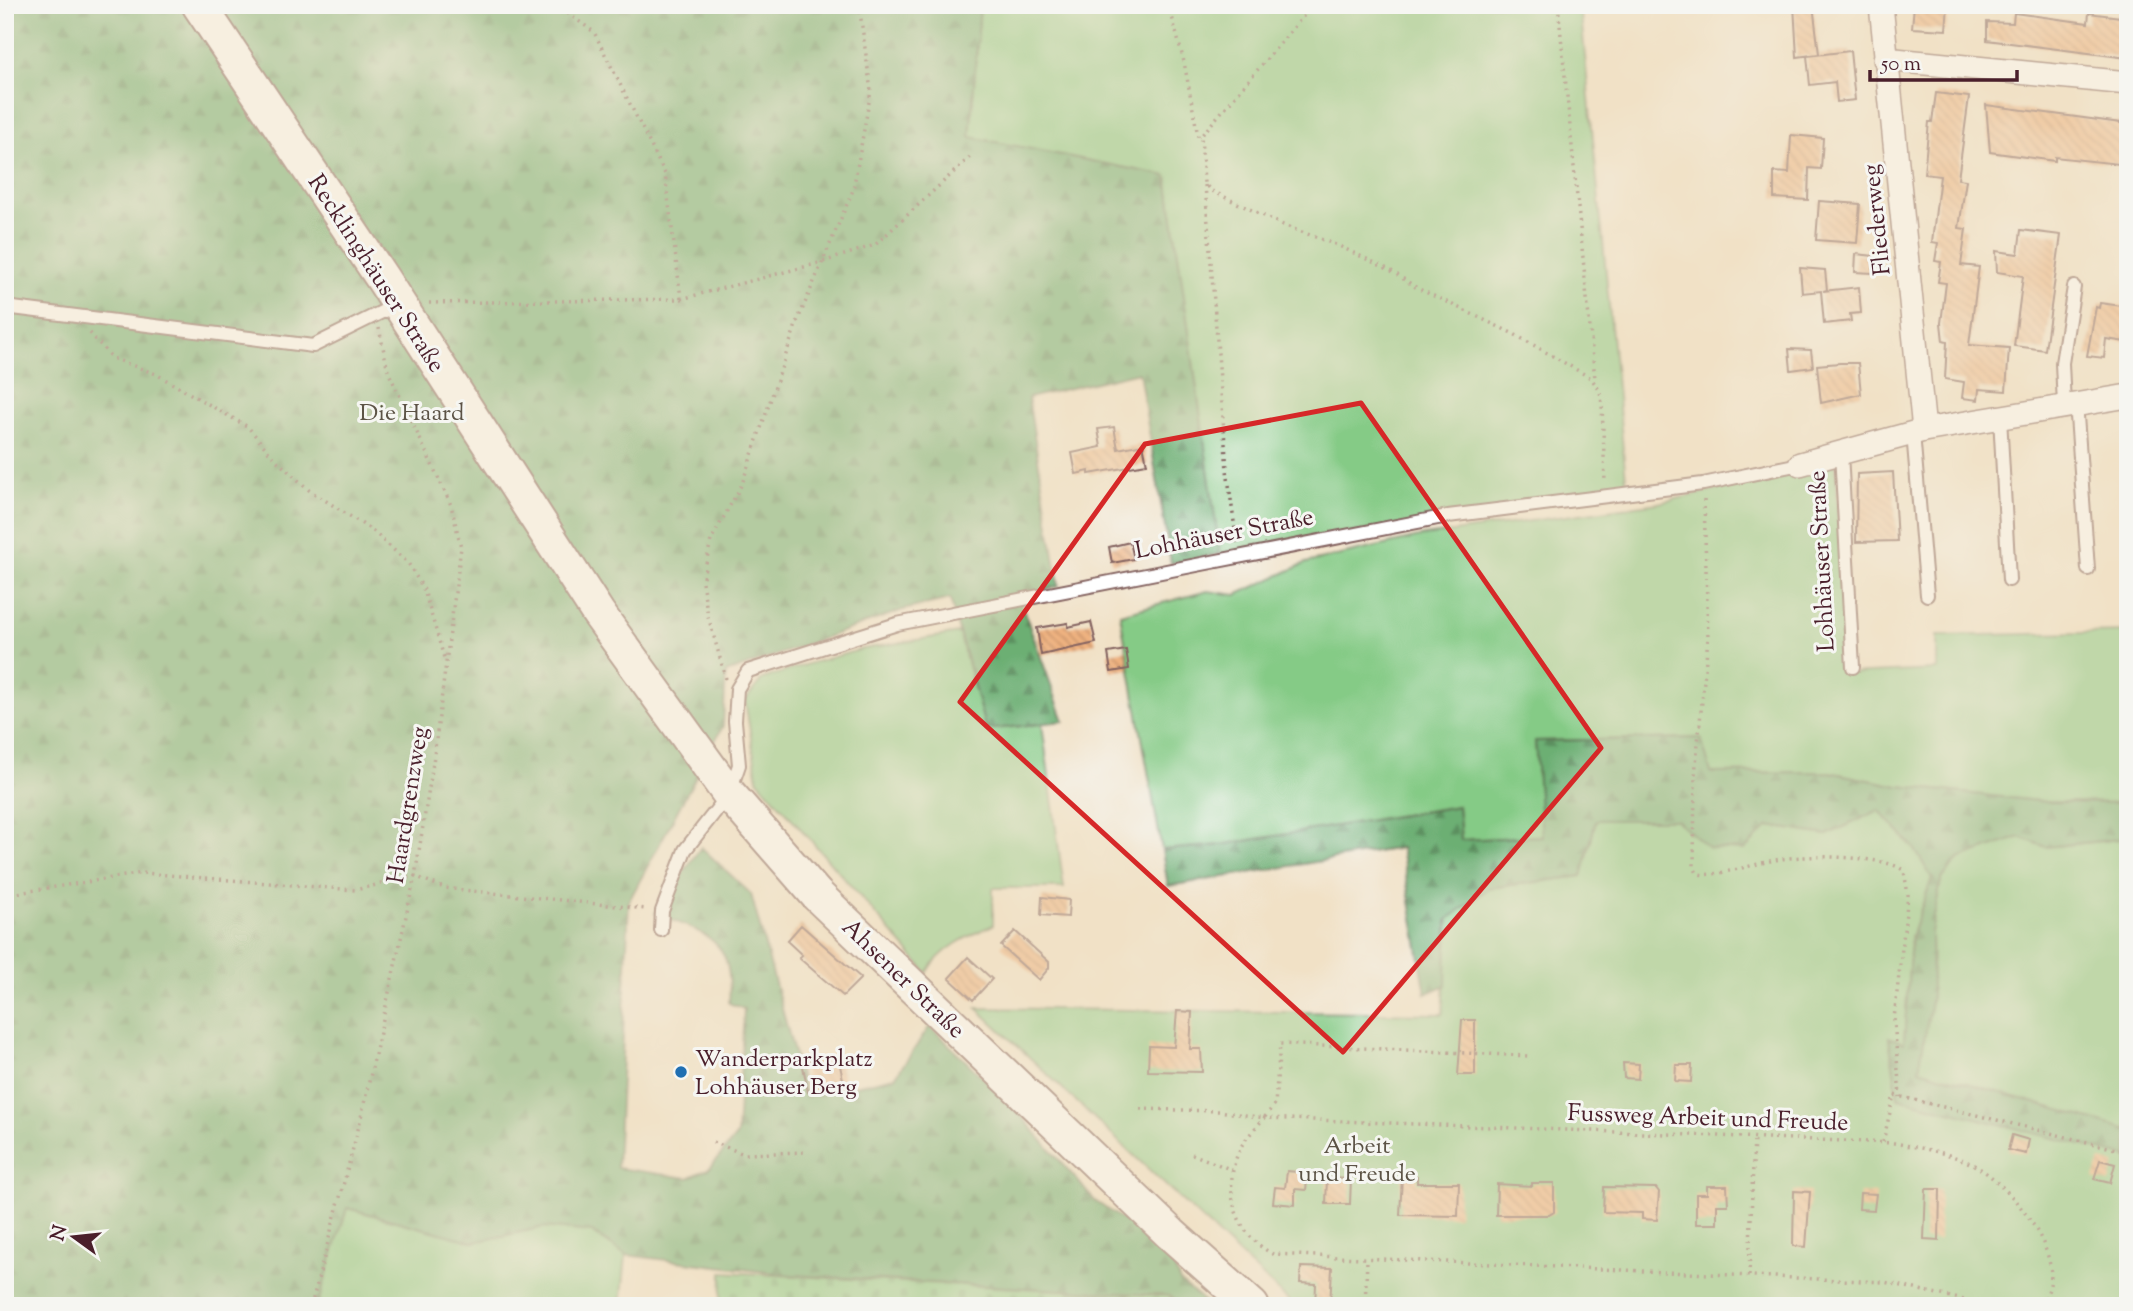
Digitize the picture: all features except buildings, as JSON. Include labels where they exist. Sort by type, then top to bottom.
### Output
[{"type":"main road","name":"Recklinghäuser Straße","points":[[199,5],[387,309],[598,612]]},
{"type":"main road","name":"Ahsener Straße","points":[[598,612],[729,794],[817,895],[1171,1234],[1252,1306]]},
{"type":"street","name":"Fliederweg","points":[[1881,5],[1918,431]]},
{"type":"street","points":[[1885,59],[2128,83]]},
{"type":"street","name":"Lohhäuser Straße","points":[[1800,464],[1918,431],[2070,403],[2128,396]]},
{"type":"lane","points":[[2074,287],[2062,363],[2070,403],[2088,569]]},
{"type":"lane","points":[[5,307],[313,346],[387,309]]},
{"type":"lane","points":[[2000,417],[2009,580]]},
{"type":"lane","points":[[1918,431],[1927,595]]},
{"type":"lane","name":"Lohhäuser Straße","points":[[1841,453],[1853,667]]},
{"type":"lane","name":"Lohhäuser Straße","points":[[729,794],[738,765],[735,712],[737,689],[748,671],[897,624],[1448,516],[1703,484],[1800,464]]},
{"type":"lane","points":[[662,930],[662,911],[685,850],[729,794]]},
{"type":"path","points":[[556,5],[594,32],[665,174],[681,299]]},
{"type":"path","points":[[735,712],[708,616],[702,582],[711,540],[742,484],[797,323],[853,190],[871,91],[859,5]]},
{"type":"path","points":[[1169,5],[1184,62],[1205,183],[1227,470],[1239,556]]},
{"type":"path","points":[[1199,143],[1215,117],[1313,5]]},
{"type":"path","points":[[1559,5],[1593,371],[1600,391],[1605,481],[1611,496]]},
{"type":"path","points":[[387,309],[681,299],[823,262],[875,245],[970,158]]},
{"type":"path","points":[[1205,183],[1210,190],[1248,209],[1339,246],[1390,270],[1417,288],[1514,334],[1586,374],[1600,391]]},
{"type":"path","name":"Haardgrenzweg","points":[[311,1306],[360,1122],[415,876],[461,547],[450,505],[388,371],[387,309]]},
{"type":"path","points":[[65,316],[90,333],[113,358],[156,374],[248,427],[274,458],[309,489],[373,531],[400,555],[424,590],[445,663]]},
{"type":"path","points":[[1703,484],[1708,638],[1694,785],[1694,867],[1697,873],[1708,877],[1736,867],[1773,860],[1810,858],[1886,861],[1904,871],[1908,895],[1894,1019],[1900,1097]]},
{"type":"path","points":[[5,895],[143,873],[355,890],[415,876],[444,888],[662,911]]},
{"type":"path","points":[[1528,1056],[1280,1044],[1275,1104],[1240,1148],[1233,1170],[1236,1215],[1256,1246],[1273,1254],[1884,1282],[1991,1306]]},
{"type":"path","points":[[1883,1142],[1894,1096],[2128,1152]]},
{"type":"path","name":"Fussweg Arbeit und Freude","points":[[1140,1109],[1219,1111],[1264,1118],[1883,1142],[1939,1151],[1974,1165],[2005,1187],[2029,1217],[2042,1239],[2049,1264],[2048,1290],[2038,1306]]},
{"type":"path","points":[[1749,1276],[1754,1136]]},
{"type":"path","points":[[713,1142],[744,1154],[807,1152]]},
{"type":"path","points":[[1192,1154],[1233,1170]]},
{"type":"path","points":[[1366,1306],[1367,1260]]},
{"type":"highlighted area","points":[[1361,403],[1601,748],[1343,1052],[960,702],[1145,444]]},
{"type":"green space","name":"Die Haard","points":[[5,5],[980,5],[970,137],[1167,176],[1220,554],[1171,563],[1139,372],[1028,398],[1059,586],[1019,597],[1064,721],[986,730],[950,599],[903,610],[726,673],[723,726],[629,901],[617,1168],[688,1178],[710,1168],[737,1135],[744,1009],[729,1003],[727,964],[714,942],[690,927],[655,913],[701,847],[751,894],[806,1097],[895,1077],[930,1026],[1017,1111],[1095,1201],[1167,1250],[1180,1282],[1210,1306],[1180,1306],[1169,1296],[791,1275],[626,1255],[592,1232],[544,1227],[474,1242],[347,1208],[317,1306],[5,1306]]},
{"type":"green space","points":[[980,5],[1580,5],[1627,490],[1220,554],[1167,176],[970,137]]},
{"type":"green space","points":[[1836,463],[1846,674],[1937,670],[1937,636],[2128,632],[2128,803],[2047,802],[1899,786],[1829,772],[1710,773],[1701,738],[1535,741],[1543,836],[1461,840],[1458,806],[1219,845],[1162,850],[1120,614],[1208,591],[1236,595],[1306,563],[1424,536],[1658,503]]},
{"type":"green space","points":[[959,633],[986,730],[1042,724],[1064,888],[993,888],[993,925],[947,950],[927,973],[758,780],[745,701],[762,679],[811,663],[863,649]]},
{"type":"green space","points":[[1701,738],[1711,773],[1829,772],[1899,786],[2047,802],[2128,803],[2128,838],[2046,847],[2020,837],[1958,859],[1941,880],[1931,932],[1932,995],[1919,1069],[2128,1130],[2128,1157],[1898,1098],[1889,1037],[1904,1043],[1911,937],[1932,878],[1914,848],[1879,810],[1827,835],[1769,826],[1744,850],[1709,848],[1676,820],[1596,820],[1582,876],[1489,888],[1447,920],[1446,985],[1426,994],[1401,848],[1168,886],[1162,850],[1215,846],[1458,806],[1461,840],[1542,836],[1535,741]]},
{"type":"green space","name":"Arbeit und Freude","points":[[1879,810],[1914,848],[1932,878],[1911,937],[1904,1043],[1889,1038],[1898,1098],[2128,1157],[2128,1306],[1294,1306],[977,1008],[1443,1014],[1449,918],[1489,888],[1582,876],[1596,820],[1676,820],[1709,848],[1769,826],[1827,835]]},
{"type":"green space","points":[[2020,837],[2046,847],[2128,838],[2128,1130],[1918,1069],[1932,995],[1931,932],[1941,880],[1958,859]]},
{"type":"green space","points":[[347,1208],[474,1242],[544,1227],[592,1232],[626,1255],[621,1306],[317,1306]]},
{"type":"green space","points":[[722,1272],[1169,1296],[1180,1306],[721,1306]]},
{"type":"place","name":"Wanderparkplatz Lohhäuser Berg","points":[[681,1072]]}]
